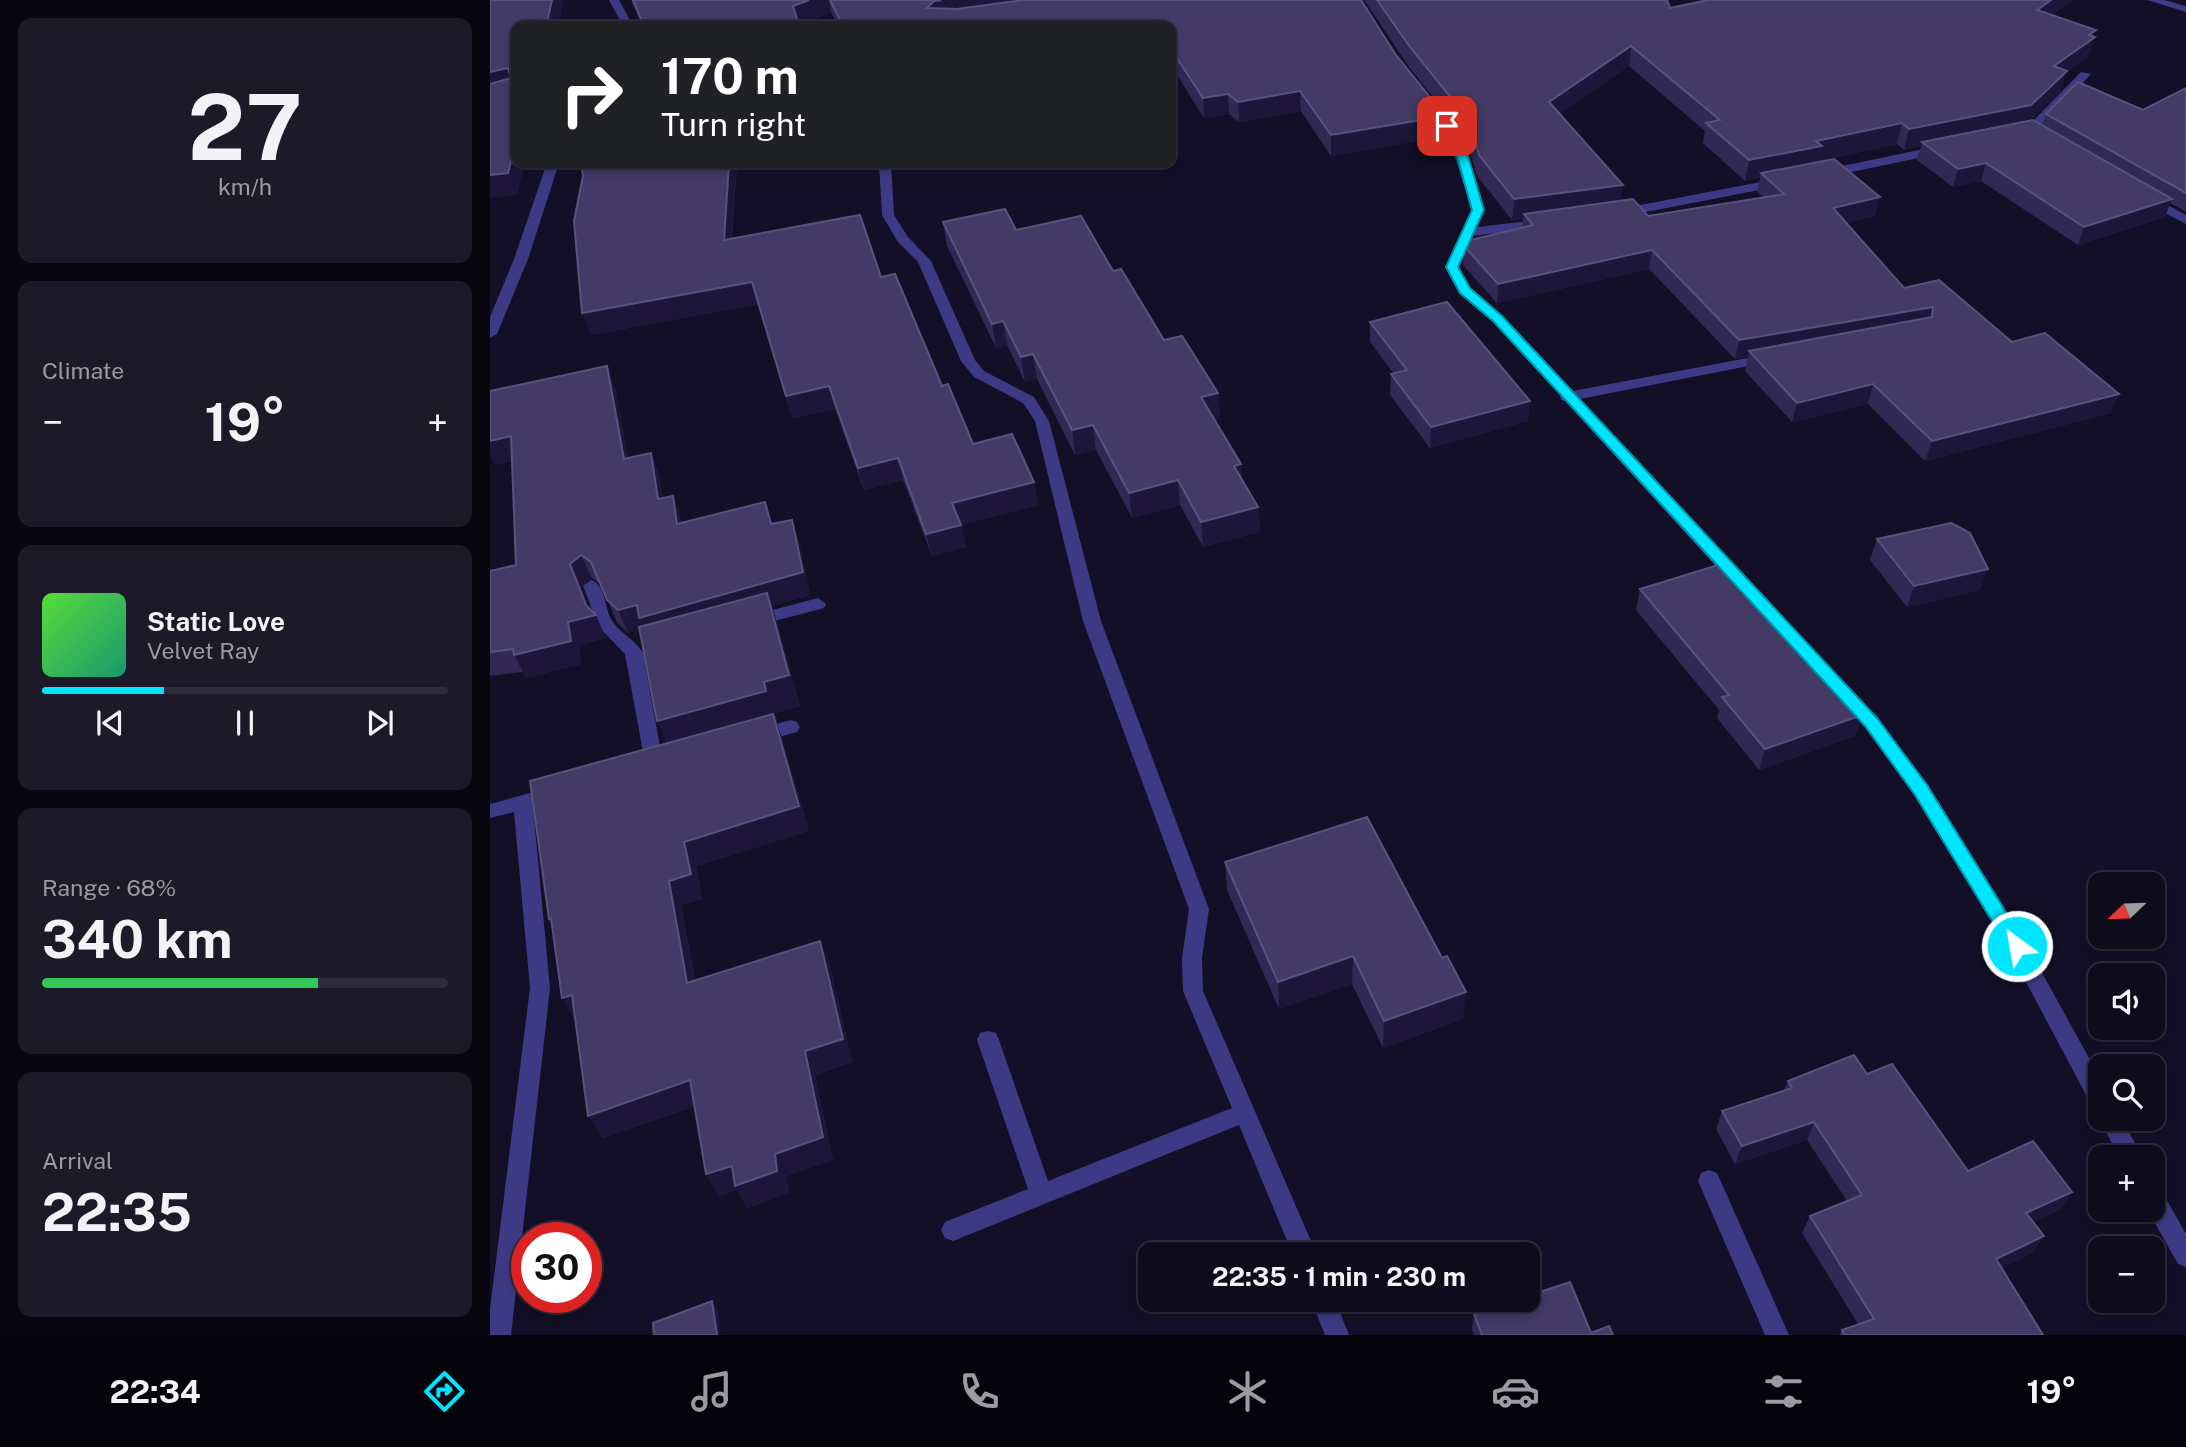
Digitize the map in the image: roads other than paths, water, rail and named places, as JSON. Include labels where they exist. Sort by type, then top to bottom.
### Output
[{"type":"street","points":[[614,0],[625,21]]},
{"type":"street","points":[[2152,0],[2186,9]]},
{"type":"street","points":[[2004,136],[2036,134],[2085,74]]},
{"type":"street","points":[[1419,90],[1447,126],[1463,156],[1478,210],[1471,232],[1457,249],[1452,267],[1464,290],[1497,318],[1566,397],[1747,590]]},
{"type":"street","points":[[1608,215],[1950,148]]},
{"type":"street","points":[[490,334],[521,259],[551,168]]},
{"type":"street","points":[[885,168],[887,215],[903,239],[924,261],[968,361],[979,374],[1029,400],[1042,421],[1092,621],[1199,909],[1192,958],[1193,991],[1299,1242]]},
{"type":"street","points":[[2140,193],[2186,220]]},
{"type":"street","points":[[1471,232],[1553,222]]},
{"type":"street","points":[[1566,397],[1783,355]]},
{"type":"street","points":[[592,586],[602,618],[612,632],[641,651],[654,763]]},
{"type":"street","points":[[739,625],[818,604]]},
{"type":"street","points":[[1776,620],[1871,722],[1921,790],[2017,946],[2088,1077]]},
{"type":"street","points":[[741,740],[791,727]]},
{"type":"street","points":[[490,811],[549,795]]},
{"type":"street","points":[[499,1335],[540,988],[523,803]]},
{"type":"street","points":[[988,1040],[1041,1195]]},
{"type":"street","points":[[953,1230],[1244,1113]]},
{"type":"street","points":[[1709,1181],[1777,1335]]},
{"type":"street","points":[[2165,1219],[2186,1256]]},
{"type":"street","points":[[1328,1312],[1337,1335]]}]
